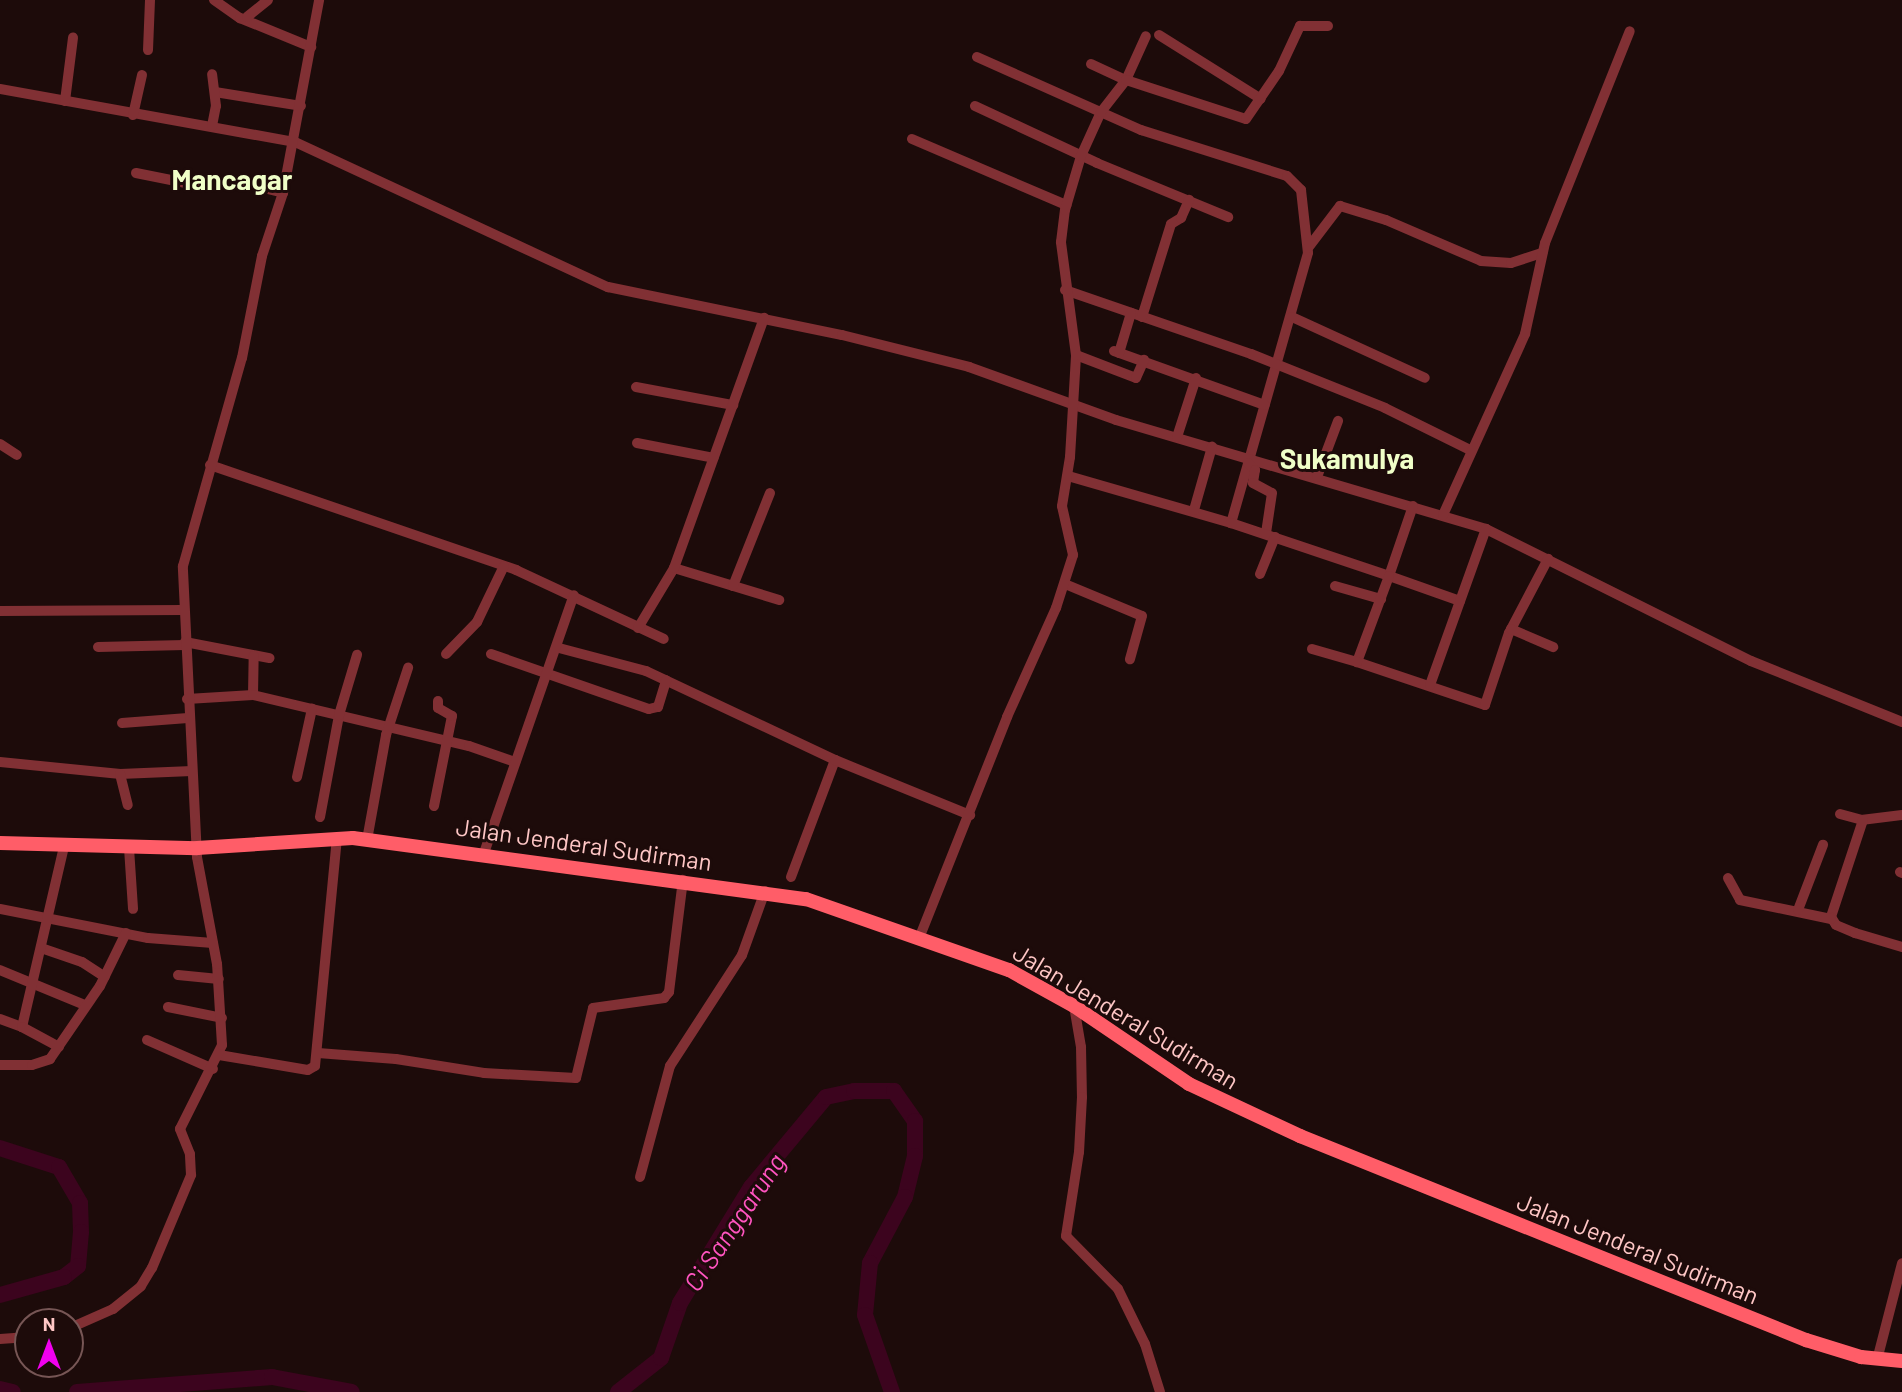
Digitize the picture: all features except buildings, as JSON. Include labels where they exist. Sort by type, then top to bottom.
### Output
[{"type":"main road","name":"Jalan Jenderal Sudirman","points":[[0,843],[64,847],[197,848],[337,838],[367,840],[765,891],[841,909],[1009,970],[1074,1006],[1189,1084],[1300,1136],[1770,1326],[1877,1360],[1902,1361]]},
{"type":"street","points":[[148,50],[150,0]]},
{"type":"street","points":[[214,0],[241,16],[311,47]]},
{"type":"street","points":[[241,16],[268,0]]},
{"type":"street","points":[[84,1322],[113,1309],[141,1286],[152,1268],[191,1175],[190,1154],[180,1129],[219,1055],[222,1018],[219,979],[197,848],[187,699],[183,566],[242,358],[262,256],[284,193],[311,47],[315,1]]},
{"type":"street","points":[[1091,64],[1126,80],[1241,120],[1253,114],[1300,26],[1328,26]]},
{"type":"street","points":[[1443,515],[1470,450],[1525,334],[1542,253],[1630,31]]},
{"type":"street","points":[[1159,35],[1261,99]]},
{"type":"street","points":[[920,936],[1007,717],[1065,584],[1073,555],[1062,514],[1068,476],[1076,355],[1065,290],[1061,242],[1066,205],[1081,156],[1101,112],[1126,80],[1146,36]]},
{"type":"street","points":[[65,101],[73,38]]},
{"type":"street","points":[[976,57],[1153,134],[1294,179],[1301,190],[1308,248],[1292,317],[1231,523]]},
{"type":"street","points":[[212,74],[219,93],[212,126]]},
{"type":"street","points":[[133,115],[142,75]]},
{"type":"street","points":[[0,89],[295,142],[608,287],[764,318],[969,367],[1072,405],[1212,447],[1249,461],[1317,477],[1486,529],[1751,661],[1902,722]]},
{"type":"street","points":[[219,93],[301,106]]},
{"type":"street","points":[[975,106],[1081,156],[1228,217]]},
{"type":"street","points":[[912,139],[1066,205]]},
{"type":"street","points":[[136,173],[191,184],[248,184],[284,193]]},
{"type":"street","points":[[1189,200],[1181,218],[1171,224],[1137,315],[1117,352],[1196,378],[1265,405]]},
{"type":"street","points":[[1308,248],[1340,206],[1386,220],[1481,261],[1511,263],[1542,253]]},
{"type":"street","points":[[1065,290],[1278,365],[1385,408],[1470,450]]},
{"type":"street","points":[[1292,317],[1425,378]]},
{"type":"street","points":[[638,628],[674,568],[764,318]]},
{"type":"street","points":[[1076,355],[1136,378],[1144,360]]},
{"type":"street","points":[[1177,437],[1196,378]]},
{"type":"street","points":[[636,387],[733,405]]},
{"type":"street","points":[[1317,477],[1338,421]]},
{"type":"street","points":[[637,443],[714,458]]},
{"type":"street","points":[[0,444],[17,455]]},
{"type":"street","points":[[1194,510],[1212,447]]},
{"type":"street","points":[[1249,461],[1255,470],[1253,483],[1272,493],[1271,535],[1261,574]]},
{"type":"street","points":[[210,465],[504,566],[574,595],[664,639]]},
{"type":"street","points":[[1068,476],[1194,510],[1460,601]]},
{"type":"street","points":[[733,586],[770,493]]},
{"type":"street","points":[[1357,662],[1413,506]]},
{"type":"street","points":[[1430,685],[1486,529]]},
{"type":"street","points":[[1312,649],[1486,705],[1511,629],[1548,559]]},
{"type":"street","points":[[446,654],[477,622],[504,566]]},
{"type":"street","points":[[674,568],[779,600]]},
{"type":"street","points":[[1065,584],[1142,616],[1130,659]]},
{"type":"street","points":[[1335,586],[1381,598]]},
{"type":"street","points":[[484,853],[559,648],[574,595]]},
{"type":"street","points":[[0,611],[184,610]]},
{"type":"street","points":[[1511,629],[1553,647]]},
{"type":"street","points":[[98,647],[185,643],[269,659]]},
{"type":"street","points":[[559,648],[666,680],[835,760],[970,815]]},
{"type":"street","points":[[491,654],[649,709],[658,707],[666,680]]},
{"type":"street","points":[[320,817],[339,715],[357,655]]},
{"type":"street","points":[[253,695],[254,656]]},
{"type":"street","points":[[367,840],[389,727],[408,668]]},
{"type":"street","points":[[484,853],[515,762],[550,673]]},
{"type":"street","points":[[187,699],[253,695],[448,741],[515,762]]},
{"type":"street","points":[[434,806],[452,716],[438,708],[439,701]]},
{"type":"street","points":[[297,777],[312,709]]},
{"type":"street","points":[[122,723],[188,718]]},
{"type":"street","points":[[791,877],[835,760]]},
{"type":"street","points":[[0,762],[126,774],[192,771]]},
{"type":"street","points":[[126,774],[128,805]]},
{"type":"street","points":[[1840,814],[1863,820],[1902,815]]},
{"type":"street","points":[[1831,919],[1863,820]]},
{"type":"street","points":[[219,1055],[308,1070],[315,1066],[337,838]]},
{"type":"street","points":[[1798,910],[1823,845]]},
{"type":"street","points":[[22,1027],[44,949],[64,847]]},
{"type":"street","points":[[133,909],[134,848]]},
{"type":"street","points":[[1728,878],[1740,900],[1831,919],[1855,933],[1902,947]]},
{"type":"street","points":[[318,1053],[396,1059],[484,1073],[576,1078],[593,1008],[663,998],[669,992],[683,880]]},
{"type":"street","points":[[640,1177],[670,1066],[742,955],[765,891]]},
{"type":"street","points":[[0,909],[128,934],[213,943]]},
{"type":"street","points":[[0,1065],[39,1063],[59,1047],[105,977],[128,934]]},
{"type":"street","points":[[44,949],[82,962],[105,977]]},
{"type":"street","points":[[0,971],[35,982],[85,1005]]},
{"type":"street","points":[[178,975],[219,979]]},
{"type":"street","points":[[1074,1006],[1081,1047],[1081,1130],[1066,1236],[1118,1289],[1140,1334],[1160,1392]]},
{"type":"street","points":[[169,1007],[222,1018]]},
{"type":"street","points":[[0,1020],[22,1027],[59,1047]]},
{"type":"street","points":[[147,1040],[213,1069]]},
{"type":"street","points":[[1877,1360],[1902,1263]]},
{"type":"waterway","name":"Ci Sanggarung","points":[[618,1392],[661,1358],[680,1303],[751,1187],[826,1097],[854,1091],[894,1091],[915,1121],[915,1156],[905,1197],[870,1263],[865,1315],[892,1392]]},
{"type":"waterway","name":"Ci Sanggarung","points":[[0,1148],[59,1167],[80,1203],[81,1232],[78,1266],[64,1277],[0,1295]]},
{"type":"waterway","name":"Ci Sanggarung","points":[[77,1392],[272,1377],[352,1392]]},
{"type":"waterway","name":"Ci Sanggarung","points":[[0,1389],[13,1392]]},
{"type":"district","name":"Mancagar","points":[[232,179]]},
{"type":"district","name":"Sukamulya","points":[[1347,458]]}]
